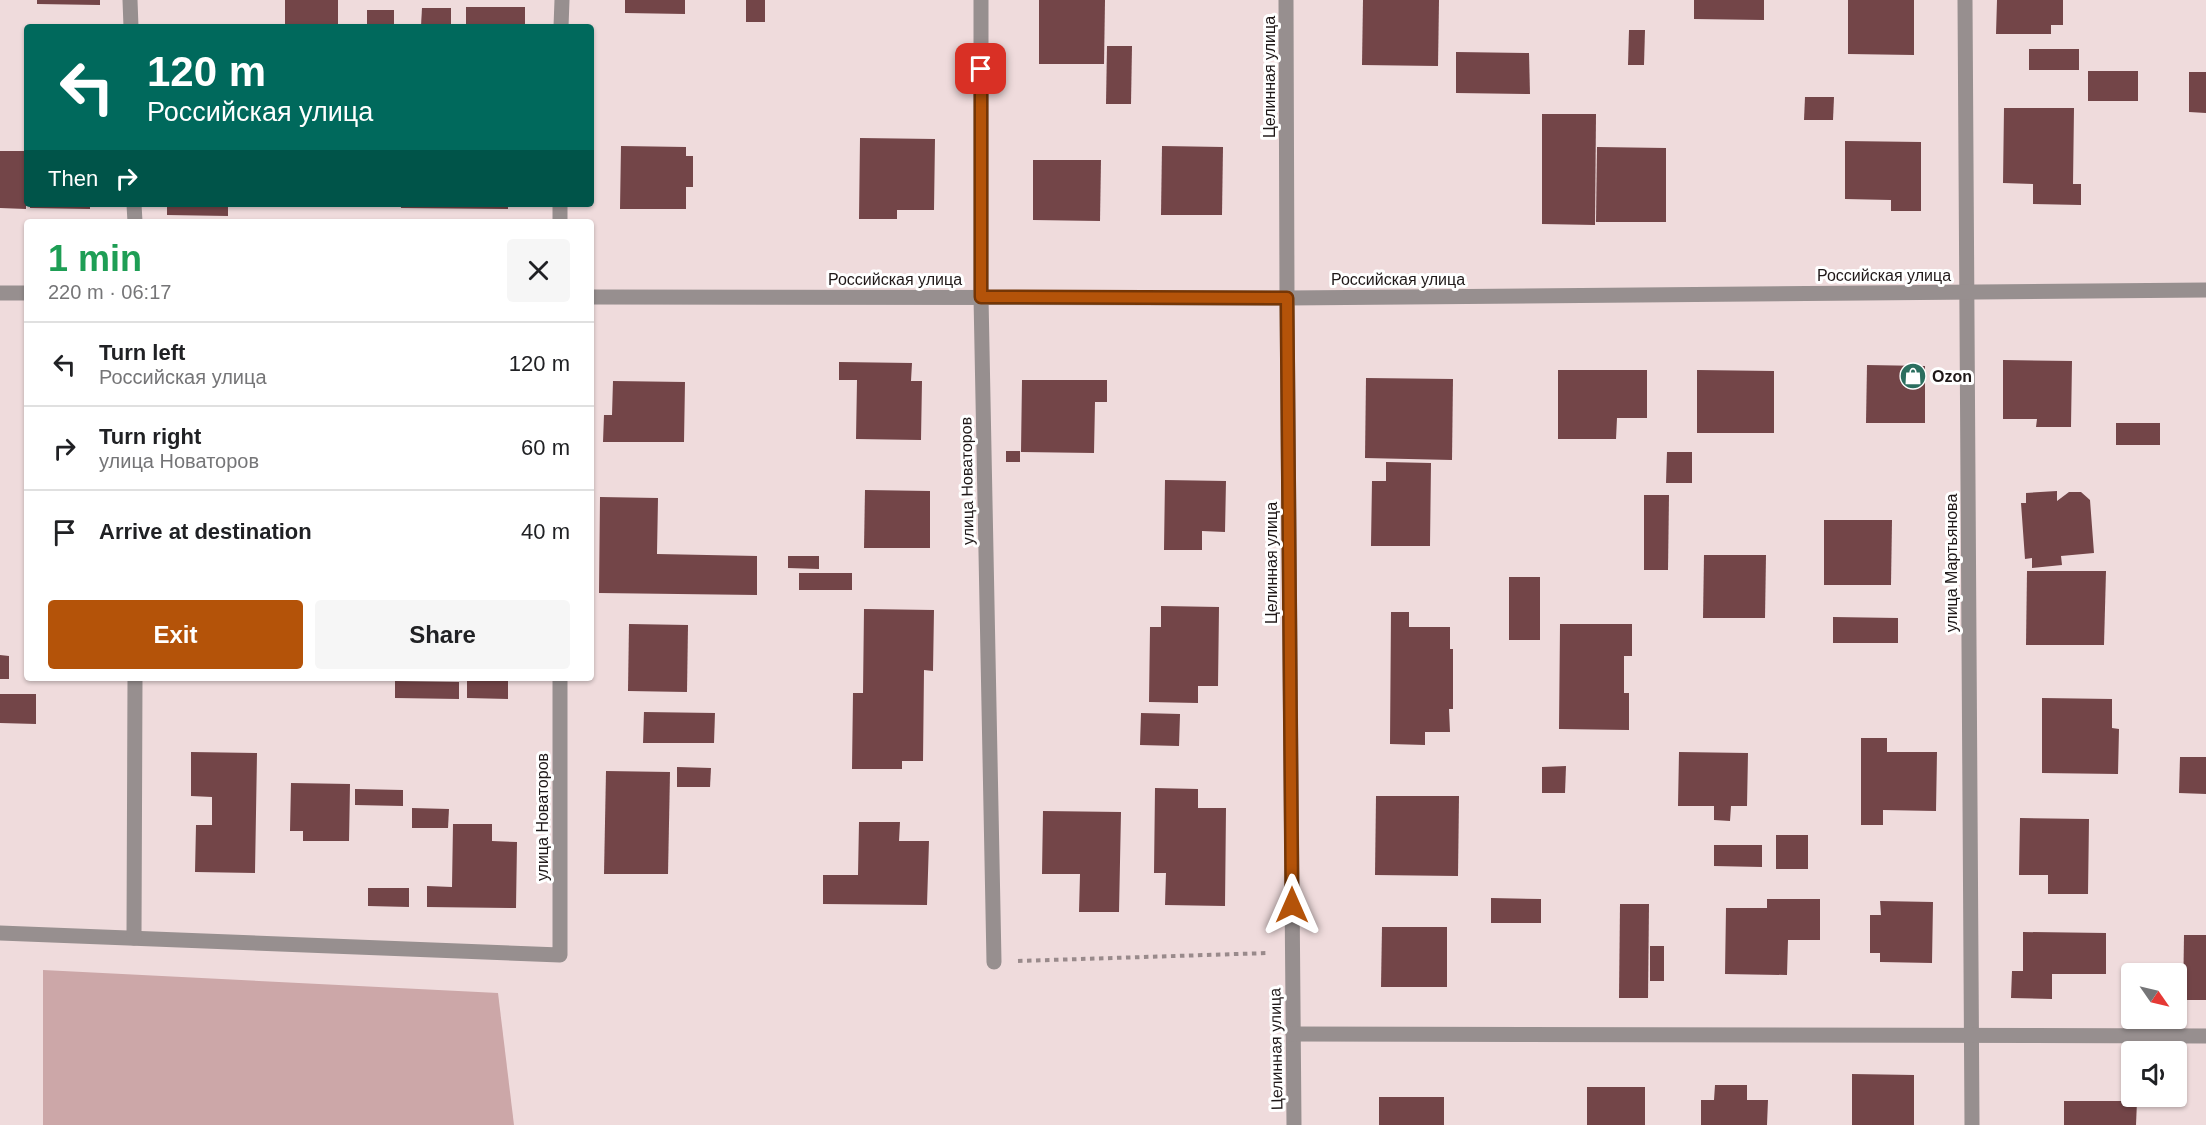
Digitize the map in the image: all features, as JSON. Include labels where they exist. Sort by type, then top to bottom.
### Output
[{"type":"street","points":[[130,0],[131,24]]},
{"type":"street","points":[[561,0],[561,24]]},
{"type":"street","name":"улица Новаторов","points":[[981,0],[981,297],[994,962]]},
{"type":"street","name":"Целинная улица","points":[[1286,0],[1294,1125]]},
{"type":"street","name":"улица Мартьянова","points":[[1965,0],[1972,1125]]},
{"type":"street","name":"Российская улица","points":[[594,297],[1287,298],[2206,290]]},
{"type":"street","points":[[0,293],[24,293]]},
{"type":"street","points":[[0,933],[134,938],[135,681]]},
{"type":"street","name":"улица Новаторов","points":[[134,938],[560,956],[560,681]]},
{"type":"street","points":[[1293,1034],[2206,1036]]},
{"type":"path","points":[[994,962],[1292,952]]},
{"type":"shaded area","points":[[43,970],[498,993],[514,1125],[43,1125]]},
{"type":"building","points":[[37,0],[100,0],[100,5],[37,4]]},
{"type":"building","points":[[285,0],[338,0],[338,24],[285,24]]},
{"type":"building","points":[[625,0],[685,0],[685,14],[625,13]]},
{"type":"building","points":[[746,0],[765,0],[765,22],[746,22]]},
{"type":"building","points":[[1039,0],[1105,0],[1104,64],[1039,64]]},
{"type":"building","points":[[1363,0],[1439,0],[1438,66],[1362,65]]},
{"type":"building","points":[[1694,0],[1764,0],[1764,20],[1694,19]]},
{"type":"building","points":[[1848,0],[1914,0],[1914,55],[1848,54]]},
{"type":"building","points":[[1997,0],[2063,0],[2063,25],[2051,25],[2051,34],[1996,34]]},
{"type":"building","points":[[466,7],[525,7],[525,24],[466,24]]},
{"type":"building","points":[[422,8],[451,8],[451,24],[421,24]]},
{"type":"building","points":[[367,10],[394,10],[394,24],[367,24]]},
{"type":"building","points":[[1629,30],[1645,30],[1644,65],[1628,65]]},
{"type":"building","points":[[1107,46],[1132,46],[1131,104],[1106,104]]},
{"type":"building","points":[[2029,49],[2079,49],[2079,70],[2029,70]]},
{"type":"building","points":[[1456,52],[1529,53],[1530,94],[1456,93]]},
{"type":"building","points":[[2088,71],[2138,71],[2138,101],[2088,101]]},
{"type":"building","points":[[2189,72],[2206,72],[2206,113],[2189,112]]},
{"type":"building","points":[[1805,97],[1834,97],[1833,120],[1804,120]]},
{"type":"building","points":[[2004,108],[2074,108],[2073,184],[2081,184],[2081,205],[2033,204],[2033,184],[2003,183]]},
{"type":"building","points":[[1542,114],[1596,114],[1595,225],[1542,224]]},
{"type":"building","points":[[860,138],[935,139],[934,210],[897,210],[897,219],[859,219]]},
{"type":"building","points":[[1845,141],[1921,142],[1921,211],[1891,211],[1891,200],[1845,199]]},
{"type":"building","points":[[621,146],[686,147],[686,156],[693,156],[693,187],[686,187],[686,209],[620,209]]},
{"type":"building","points":[[1162,146],[1223,147],[1222,215],[1161,215]]},
{"type":"building","points":[[1597,147],[1666,148],[1666,222],[1596,222]]},
{"type":"building","points":[[0,151],[24,151],[24,207],[26,209],[0,208]]},
{"type":"building","points":[[1033,160],[1101,160],[1100,221],[1033,220]]},
{"type":"building","points":[[90,207],[90,209],[30,208]]},
{"type":"building","points":[[167,207],[228,207],[228,216],[167,215]]},
{"type":"building","points":[[508,207],[508,209],[401,208]]},
{"type":"building","points":[[2003,360],[2072,361],[2071,427],[2036,427],[2037,419],[2003,419]]},
{"type":"building","points":[[839,362],[912,363],[911,381],[922,381],[921,440],[856,439],[857,380],[839,380]]},
{"type":"building","points":[[1867,365],[1925,366],[1925,423],[1866,423]]},
{"type":"building","points":[[1558,370],[1647,370],[1647,418],[1617,418],[1616,439],[1558,439]]},
{"type":"building","points":[[1697,370],[1774,371],[1774,433],[1697,433]]},
{"type":"building","points":[[1366,378],[1453,379],[1452,460],[1365,458]]},
{"type":"building","points":[[1022,380],[1107,380],[1107,402],[1095,402],[1094,453],[1021,452]]},
{"type":"building","points":[[613,381],[685,382],[684,442],[603,442],[604,415],[612,415]]},
{"type":"building","points":[[2116,423],[2160,423],[2160,445],[2116,445]]},
{"type":"building","points":[[1006,451],[1020,451],[1020,462],[1006,462]]},
{"type":"building","points":[[1667,452],[1692,452],[1692,483],[1666,483]]},
{"type":"building","points":[[1386,462],[1431,463],[1430,546],[1371,546],[1372,481],[1386,481]]},
{"type":"building","points":[[1165,480],[1226,481],[1225,532],[1202,531],[1202,550],[1164,550]]},
{"type":"building","points":[[865,490],[930,491],[930,548],[864,548]]},
{"type":"building","points":[[2057,491],[2057,501],[2069,492],[2081,492],[2090,500],[2094,553],[2061,556],[2062,565],[2032,568],[2032,558],[2025,559],[2021,503],[2026,503],[2026,493]]},
{"type":"building","points":[[1644,495],[1669,495],[1668,570],[1644,570]]},
{"type":"building","points":[[600,497],[658,498],[657,554],[757,556],[757,595],[599,593]]},
{"type":"building","points":[[1824,520],[1892,520],[1891,585],[1824,585]]},
{"type":"building","points":[[1704,555],[1766,555],[1765,618],[1703,618]]},
{"type":"building","points":[[788,556],[819,556],[819,569],[788,568]]},
{"type":"building","points":[[2027,571],[2106,571],[2104,645],[2026,645]]},
{"type":"building","points":[[799,573],[852,573],[852,590],[799,590]]},
{"type":"building","points":[[1509,577],[1540,577],[1540,640],[1509,640]]},
{"type":"building","points":[[1161,606],[1219,607],[1218,686],[1198,686],[1198,703],[1149,702],[1150,627],[1161,627]]},
{"type":"building","points":[[864,609],[934,610],[933,671],[924,670],[923,761],[902,761],[902,769],[852,769],[853,693],[863,693]]},
{"type":"building","points":[[1391,612],[1409,612],[1409,627],[1450,627],[1450,649],[1453,649],[1453,709],[1449,709],[1450,732],[1425,732],[1425,745],[1390,744]]},
{"type":"building","points":[[1833,617],[1898,618],[1898,643],[1833,643]]},
{"type":"building","points":[[629,624],[688,625],[687,692],[628,691]]},
{"type":"building","points":[[1560,624],[1632,624],[1632,656],[1624,656],[1624,693],[1629,693],[1629,730],[1559,729]]},
{"type":"building","points":[[0,655],[9,656],[9,679],[0,679]]},
{"type":"building","points":[[395,681],[459,682],[459,699],[395,698]]},
{"type":"building","points":[[467,681],[508,681],[508,699],[467,698]]},
{"type":"building","points":[[0,694],[36,694],[36,724],[0,723]]},
{"type":"building","points":[[2042,698],[2112,699],[2112,728],[2119,729],[2118,774],[2042,773]]},
{"type":"building","points":[[644,712],[715,713],[714,743],[643,743]]},
{"type":"building","points":[[1141,713],[1180,714],[1179,746],[1140,745]]},
{"type":"building","points":[[1861,738],[1887,738],[1887,752],[1937,752],[1936,811],[1883,810],[1883,825],[1861,825]]},
{"type":"building","points":[[191,752],[257,753],[255,873],[195,872],[196,825],[212,825],[212,797],[191,796]]},
{"type":"building","points":[[1679,752],[1748,753],[1747,806],[1731,806],[1730,821],[1714,820],[1714,806],[1678,806]]},
{"type":"building","points":[[2180,757],[2206,757],[2206,794],[2179,793]]},
{"type":"building","points":[[1566,766],[1565,793],[1542,793],[1542,767]]},
{"type":"building","points":[[677,767],[711,768],[710,787],[677,787]]},
{"type":"building","points":[[606,771],[670,772],[668,874],[604,874]]},
{"type":"building","points":[[291,783],[350,784],[349,841],[303,841],[303,831],[290,831]]},
{"type":"building","points":[[1155,788],[1198,789],[1198,808],[1226,808],[1225,906],[1165,905],[1166,873],[1154,873]]},
{"type":"building","points":[[355,789],[403,790],[403,806],[355,805]]},
{"type":"building","points":[[1376,796],[1459,796],[1458,876],[1375,875]]},
{"type":"building","points":[[412,808],[449,809],[448,828],[412,828]]},
{"type":"building","points":[[1043,811],[1121,812],[1119,912],[1079,912],[1080,874],[1042,874]]},
{"type":"building","points":[[2020,818],[2089,819],[2088,894],[2048,894],[2048,875],[2019,875]]},
{"type":"building","points":[[859,822],[900,822],[899,841],[929,841],[927,905],[823,904],[823,875],[858,875]]},
{"type":"building","points":[[453,824],[492,824],[492,841],[517,842],[516,908],[427,907],[427,886],[452,887]]},
{"type":"building","points":[[1776,835],[1808,835],[1808,869],[1776,869]]},
{"type":"building","points":[[1714,845],[1762,845],[1762,867],[1714,866]]},
{"type":"building","points":[[368,888],[409,888],[409,907],[368,906]]},
{"type":"building","points":[[1491,898],[1541,899],[1541,923],[1491,923]]},
{"type":"building","points":[[1767,899],[1820,899],[1820,940],[1788,940],[1787,975],[1725,974],[1726,908],[1767,908]]},
{"type":"building","points":[[1880,901],[1933,902],[1932,963],[1880,962],[1880,953],[1870,953],[1870,915],[1881,915]]},
{"type":"building","points":[[1620,904],[1649,904],[1648,998],[1619,998]]},
{"type":"building","points":[[1382,927],[1447,927],[1447,987],[1381,987]]},
{"type":"building","points":[[2023,932],[2106,933],[2106,974],[2052,974],[2052,999],[2011,998],[2012,971],[2023,971]]},
{"type":"building","points":[[2184,935],[2206,935],[2206,1000],[2187,1000],[2187,963],[2184,963]]},
{"type":"building","points":[[1650,946],[1664,946],[1664,981],[1650,981]]},
{"type":"building","points":[[1852,1074],[1914,1075],[1914,1125],[1852,1125]]},
{"type":"building","points":[[1715,1085],[1747,1085],[1747,1100],[1768,1100],[1767,1125],[1701,1125],[1701,1100],[1714,1100]]},
{"type":"building","points":[[1587,1087],[1645,1087],[1645,1125],[1587,1125]]},
{"type":"building","points":[[1379,1097],[1444,1097],[1444,1125],[1379,1125]]},
{"type":"building","points":[[2064,1101],[2121,1101],[2121,1107],[2137,1107],[2136,1125],[2064,1125]]},
{"type":"place","name":"Ozon","points":[[1913,376]]},
{"type":"route","points":[[981,69],[981,297],[1287,298],[1292,905]]}]
